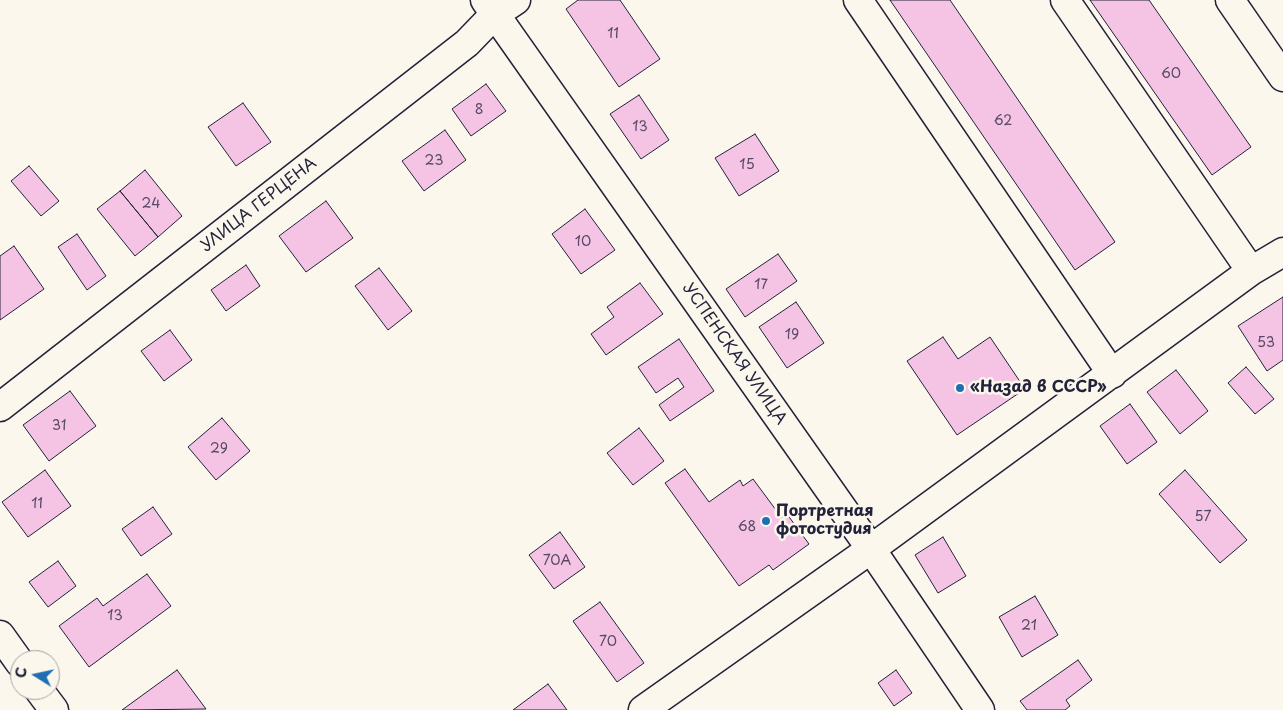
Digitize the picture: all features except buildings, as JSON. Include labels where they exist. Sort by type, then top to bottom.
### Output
[{"type":"street","points":[[858,0],[1112,374]]},
{"type":"street","points":[[1065,0],[1252,271]]},
{"type":"street","points":[[1230,0],[1283,77]]},
{"type":"street","name":"УЛИЦА ГЕРЦЕНА","points":[[0,407],[467,43],[498,5]]},
{"type":"street","name":"УСПЕНСКАЯ УЛИЦА","points":[[498,5],[980,710]]},
{"type":"street","points":[[642,710],[870,549],[1252,271],[1283,252]]},
{"type":"street","points":[[0,635],[11,650]]},
{"type":"place","name":"«Назад в СССР»","points":[[960,388]]},
{"type":"place","name":"Портретная фотостудия","points":[[766,521]]}]
